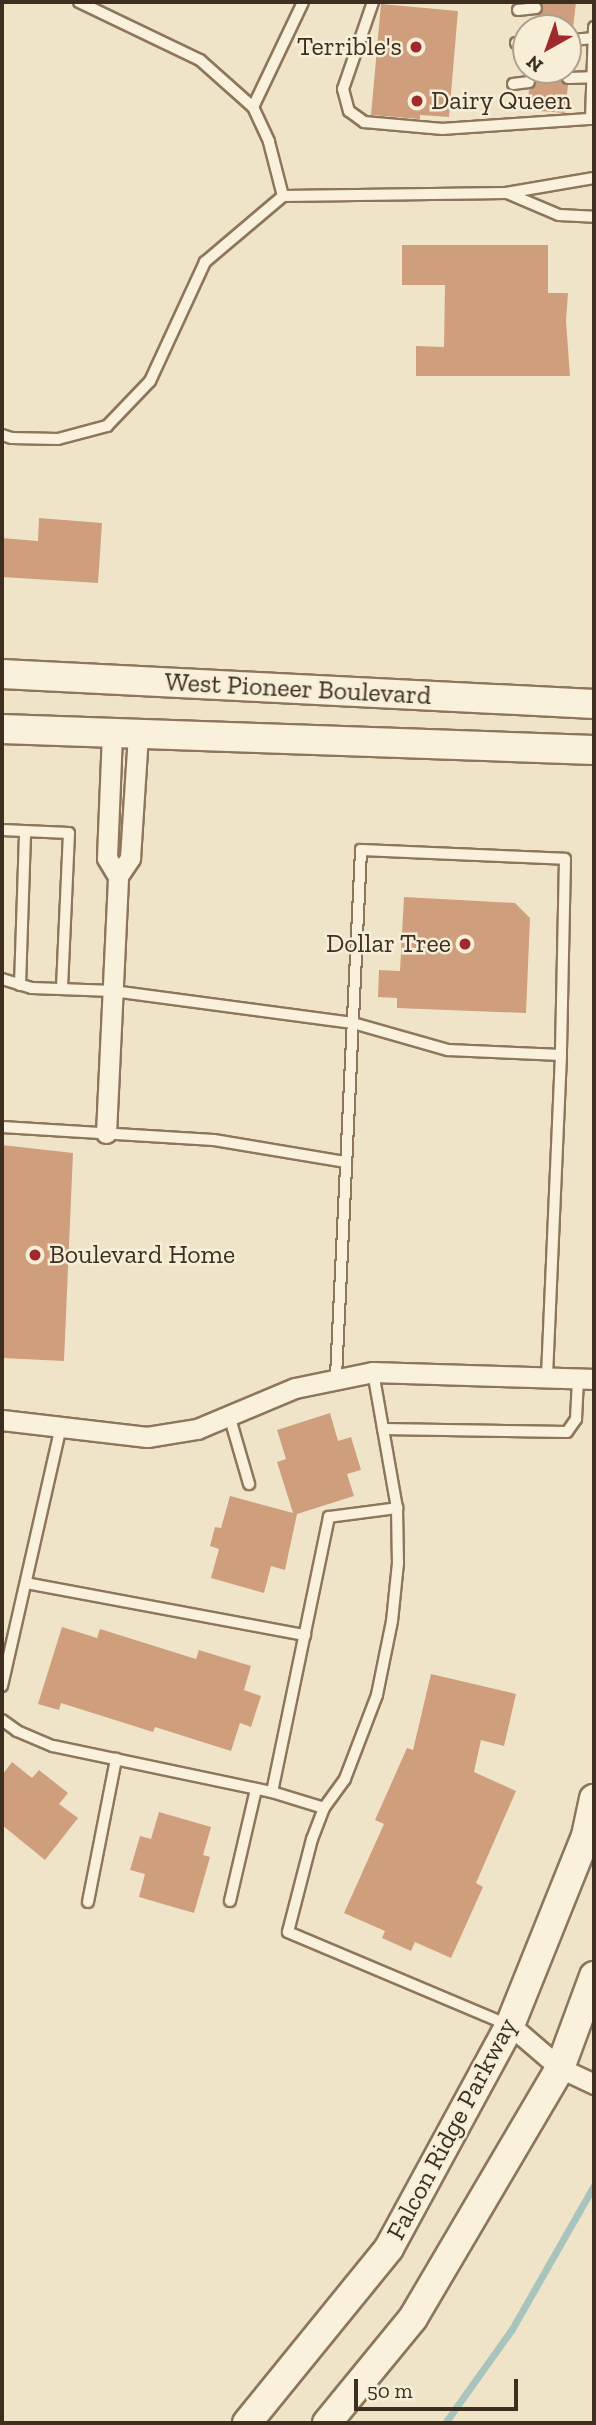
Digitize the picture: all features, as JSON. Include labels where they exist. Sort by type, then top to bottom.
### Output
[{"type":"main road","name":"West Pioneer Boulevard","points":[[2,674],[594,704]]},
{"type":"main road","name":"West Pioneer Boulevard","points":[[2,729],[594,750]]},
{"type":"main road","name":"Falcon Ridge Parkway","points":[[247,2423],[389,2248],[510,2025],[586,1836],[594,1799]]},
{"type":"main road","points":[[327,2423],[413,2318],[560,2068],[594,1976]]},
{"type":"street","points":[[106,1133],[118,876],[107,858],[125,733]]},
{"type":"street","points":[[2,1420],[147,1437],[197,1429],[295,1388],[336,1377],[373,1372],[586,1379]]},
{"type":"street","points":[[510,2025],[560,2068],[594,2084]]},
{"type":"lane","points":[[79,2],[200,60],[253,107],[269,142],[283,196]]},
{"type":"lane","points":[[253,107],[303,2]]},
{"type":"lane","points":[[373,2],[343,89],[344,101],[349,111],[364,122],[443,129],[511,122],[591,119],[594,27]]},
{"type":"lane","points":[[518,10],[536,8]]},
{"type":"lane","points":[[582,77],[592,77]]},
{"type":"lane","points":[[2,435],[12,438],[58,439],[107,426],[150,381],[205,262],[283,196],[506,193],[594,177]]},
{"type":"lane","points":[[506,193],[559,215],[594,217]]},
{"type":"lane","points":[[2,830],[69,833],[62,988]]},
{"type":"lane","points":[[20,985],[25,831]]},
{"type":"lane","points":[[336,1377],[361,849],[565,859],[561,1055],[547,1377]]},
{"type":"lane","points":[[2,979],[20,985],[113,991],[353,1023],[448,1050],[561,1055]]},
{"type":"lane","points":[[2,1128],[214,1140],[346,1162]]},
{"type":"lane","points":[[373,1372],[397,1508],[397,1575],[392,1621],[377,1695],[345,1779],[324,1808],[312,1839],[288,1932],[510,2025]]},
{"type":"lane","points":[[383,1429],[567,1432],[576,1419],[586,1379]]},
{"type":"lane","points":[[229,1415],[249,1484]]},
{"type":"lane","points":[[2,1686],[61,1427]]},
{"type":"lane","points":[[272,1792],[329,1517],[397,1508]]},
{"type":"lane","points":[[26,1583],[304,1635]]},
{"type":"lane","points":[[2,1720],[17,1731],[53,1746],[272,1792],[324,1808]]},
{"type":"lane","points":[[88,1902],[116,1759]]},
{"type":"lane","points":[[230,1901],[256,1789]]},
{"type":"building","points":[[540,2],[576,2],[575,14],[538,14],[543,10]]},
{"type":"building","name":"Terrible's","points":[[381,4],[458,11],[449,117],[420,115],[420,119],[371,115]]},
{"type":"building","points":[[534,84],[567,84],[565,113],[527,110],[529,90]]},
{"type":"building","points":[[402,245],[548,245],[548,293],[568,293],[566,321],[570,376],[416,376],[416,346],[444,347],[445,285],[402,285]]},
{"type":"building","points":[[39,518],[102,523],[98,583],[2,577],[2,538],[38,541]]},
{"type":"building","name":"Dollar Tree","points":[[404,897],[515,903],[530,918],[526,1013],[397,1008],[397,998],[378,997],[379,970],[400,971]]},
{"type":"building","name":"Boulevard Home","points":[[2,1145],[73,1153],[64,1361],[2,1358]]},
{"type":"building","points":[[330,1413],[338,1441],[351,1437],[361,1470],[347,1474],[354,1496],[297,1514],[285,1570],[271,1566],[264,1593],[211,1578],[219,1549],[210,1546],[215,1527],[221,1528],[230,1496],[293,1513],[277,1462],[286,1459],[277,1430]]},
{"type":"building","points":[[62,1627],[97,1638],[100,1629],[196,1659],[199,1650],[251,1666],[244,1690],[261,1696],[251,1727],[240,1723],[231,1751],[155,1727],[153,1732],[61,1703],[59,1710],[38,1704]]},
{"type":"building","points":[[431,1674],[516,1694],[504,1746],[481,1740],[474,1772],[516,1791],[476,1883],[483,1887],[451,1958],[415,1942],[411,1951],[382,1938],[385,1931],[344,1913],[384,1824],[375,1820],[407,1748],[413,1750]]},
{"type":"building","points":[[12,1762],[32,1778],[39,1770],[68,1793],[59,1804],[78,1818],[45,1860],[2,1825],[2,1775]]},
{"type":"building","points":[[159,1812],[211,1827],[203,1855],[210,1857],[194,1913],[139,1897],[145,1874],[130,1870],[140,1836],[151,1839]]},
{"type":"waterway","points":[[445,2423],[512,2329],[594,2185]]},
{"type":"place","name":"Terrible's","points":[[416,47]]},
{"type":"place","name":"Dairy Queen","points":[[417,101]]},
{"type":"place","name":"Dollar Tree","points":[[465,944]]},
{"type":"place","name":"Boulevard Home","points":[[35,1255]]}]
